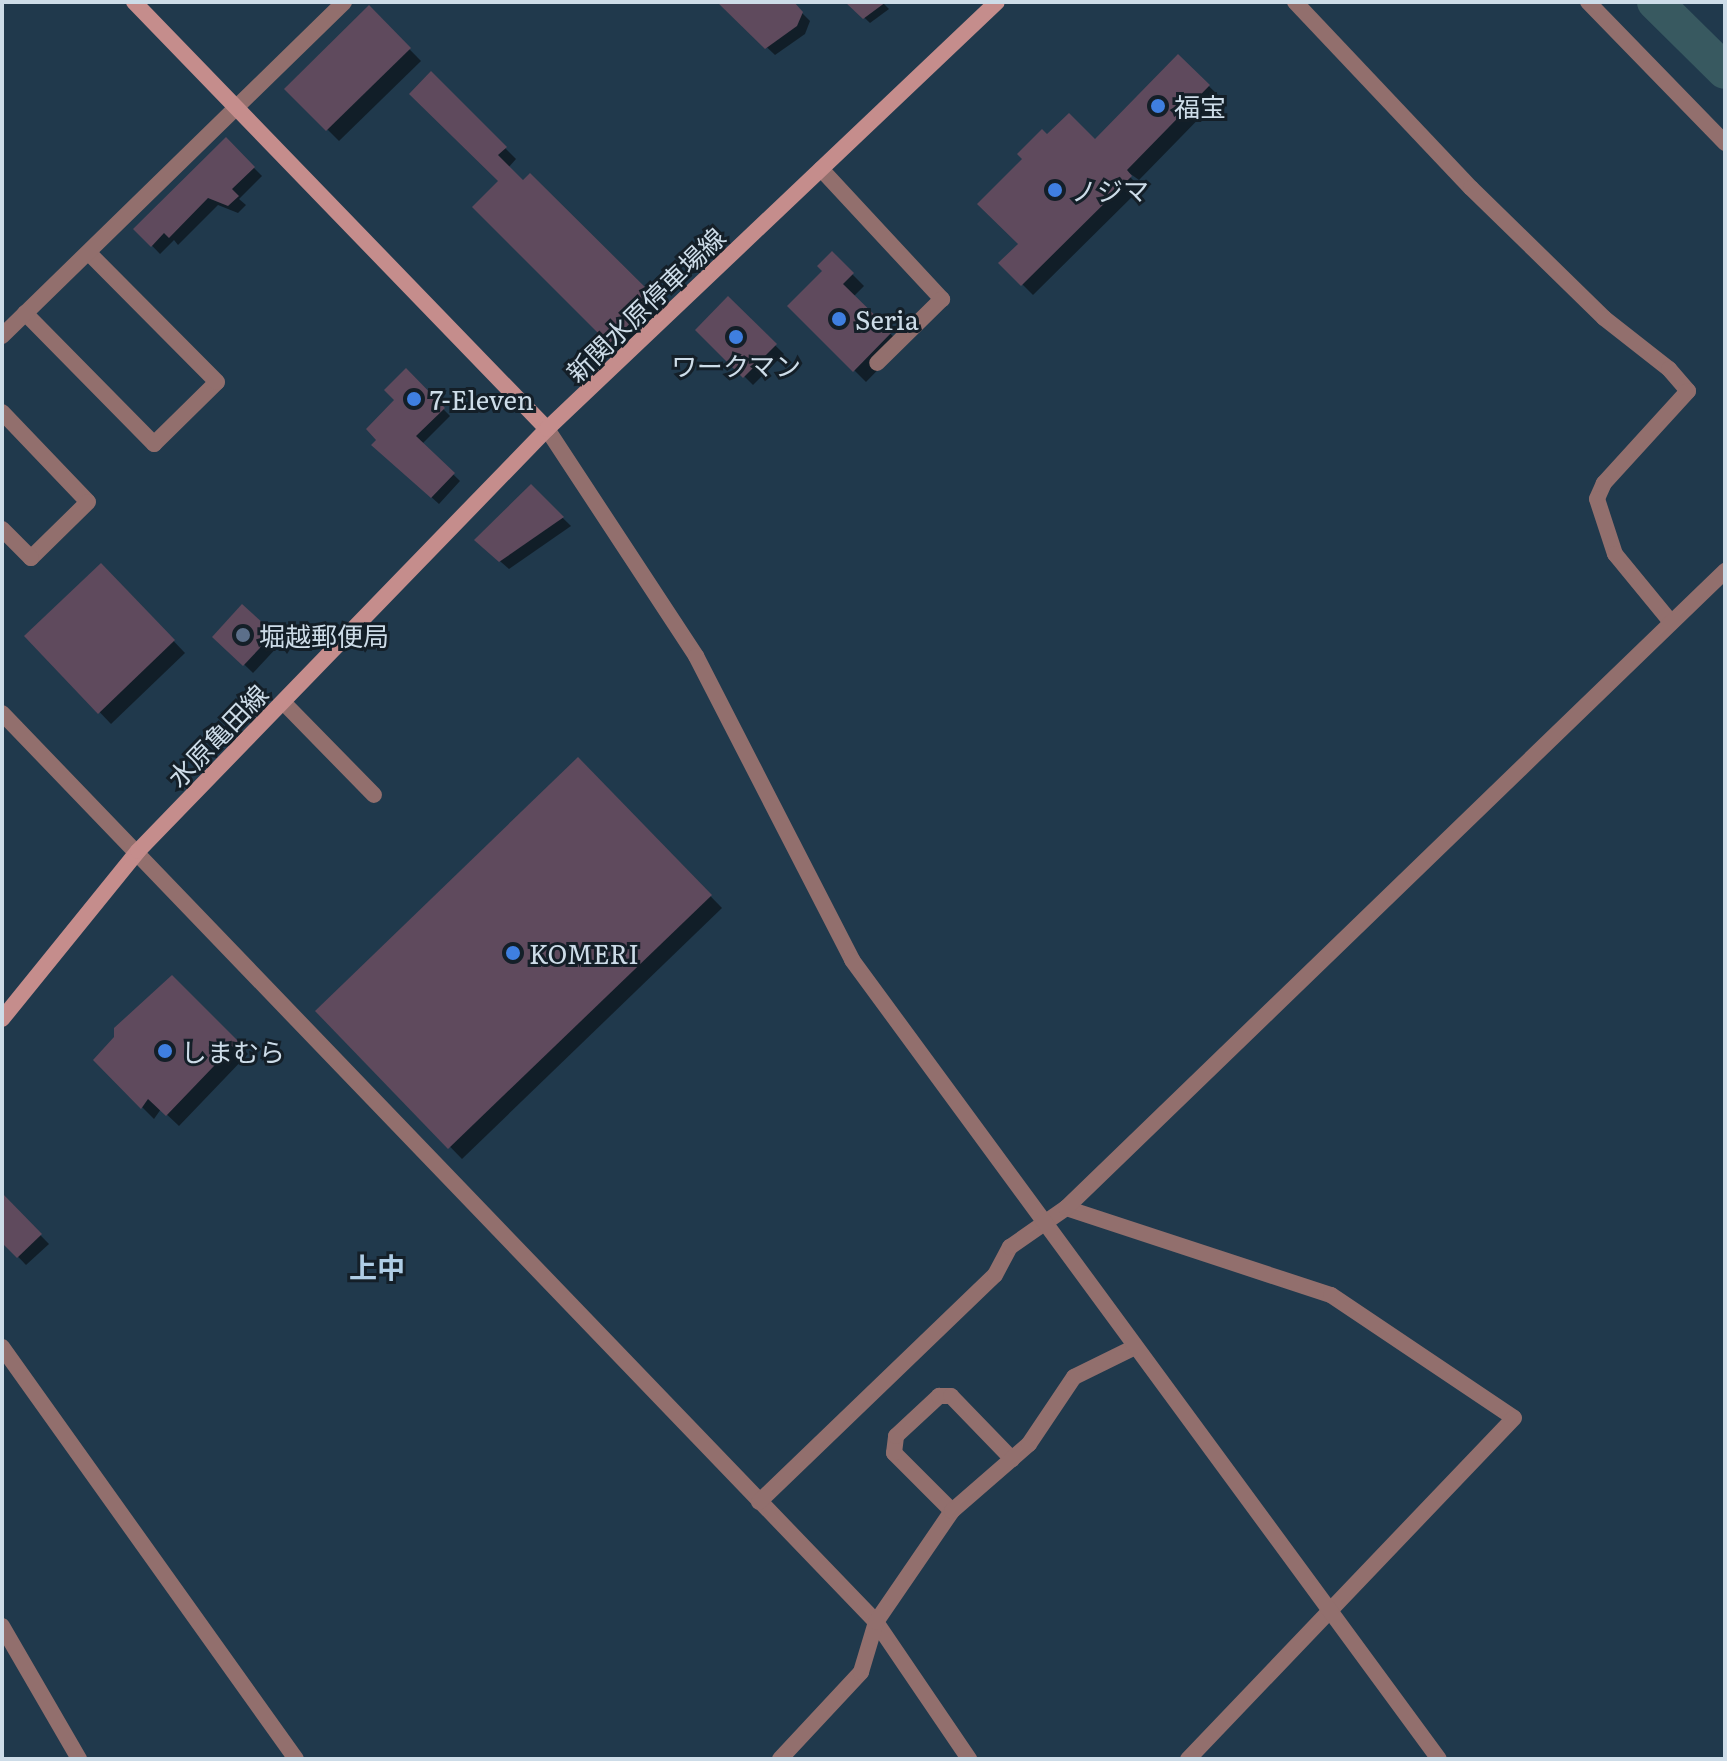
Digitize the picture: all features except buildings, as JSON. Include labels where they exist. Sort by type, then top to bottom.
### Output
[{"type":"main road","points":[[134,2],[547,429]]},
{"type":"main road","name":"新関水原停車場線","points":[[547,429],[997,2]]},
{"type":"main road","name":"水原亀田線","points":[[2,1019],[138,851],[547,429]]},
{"type":"street","points":[[2,336],[344,2]]},
{"type":"street","points":[[1295,2],[1482,199],[1604,318],[1669,369],[1688,391],[1604,483],[1597,499],[1615,554],[1670,621]]},
{"type":"street","points":[[1588,2],[1725,143]]},
{"type":"street","points":[[821,169],[942,299],[877,363]]},
{"type":"street","points":[[25,313],[154,444],[217,382],[89,253]]},
{"type":"street","points":[[2,412],[88,502],[31,558],[2,529]]},
{"type":"street","points":[[547,429],[696,656],[852,960],[1439,1759]]},
{"type":"street","points":[[759,1502],[995,1275],[1010,1247],[1066,1208],[1725,571]]},
{"type":"street","points":[[283,702],[374,795]]},
{"type":"street","points":[[2,713],[876,1622],[969,1759]]},
{"type":"street","points":[[1066,1208],[1331,1295],[1514,1418],[1188,1759]]},
{"type":"street","points":[[2,1347],[296,1759]]},
{"type":"street","points":[[780,1759],[861,1672],[876,1622],[952,1511],[1043,1428],[1074,1377],[1135,1347]]},
{"type":"street","points":[[952,1511],[894,1453],[896,1436],[939,1396],[951,1396],[1012,1459]]},
{"type":"street","points":[[2,1626],[79,1759]]},
{"type":"waterway","points":[[1655,2],[1725,71]]},
{"type":"place","name":"福宝","points":[[1158,106]]},
{"type":"place","name":"ノジマ","points":[[1055,190]]},
{"type":"place","name":"Seria","points":[[839,319]]},
{"type":"place","name":"ワークマン","points":[[736,337]]},
{"type":"place","name":"7-Eleven","points":[[414,399]]},
{"type":"place","name":"堀越郵便局","points":[[243,635]]},
{"type":"place","name":"KOMERI","points":[[513,953]]},
{"type":"place","name":"しまむら","points":[[165,1051]]},
{"type":"district","name":"上中","points":[[377,1266]]}]
